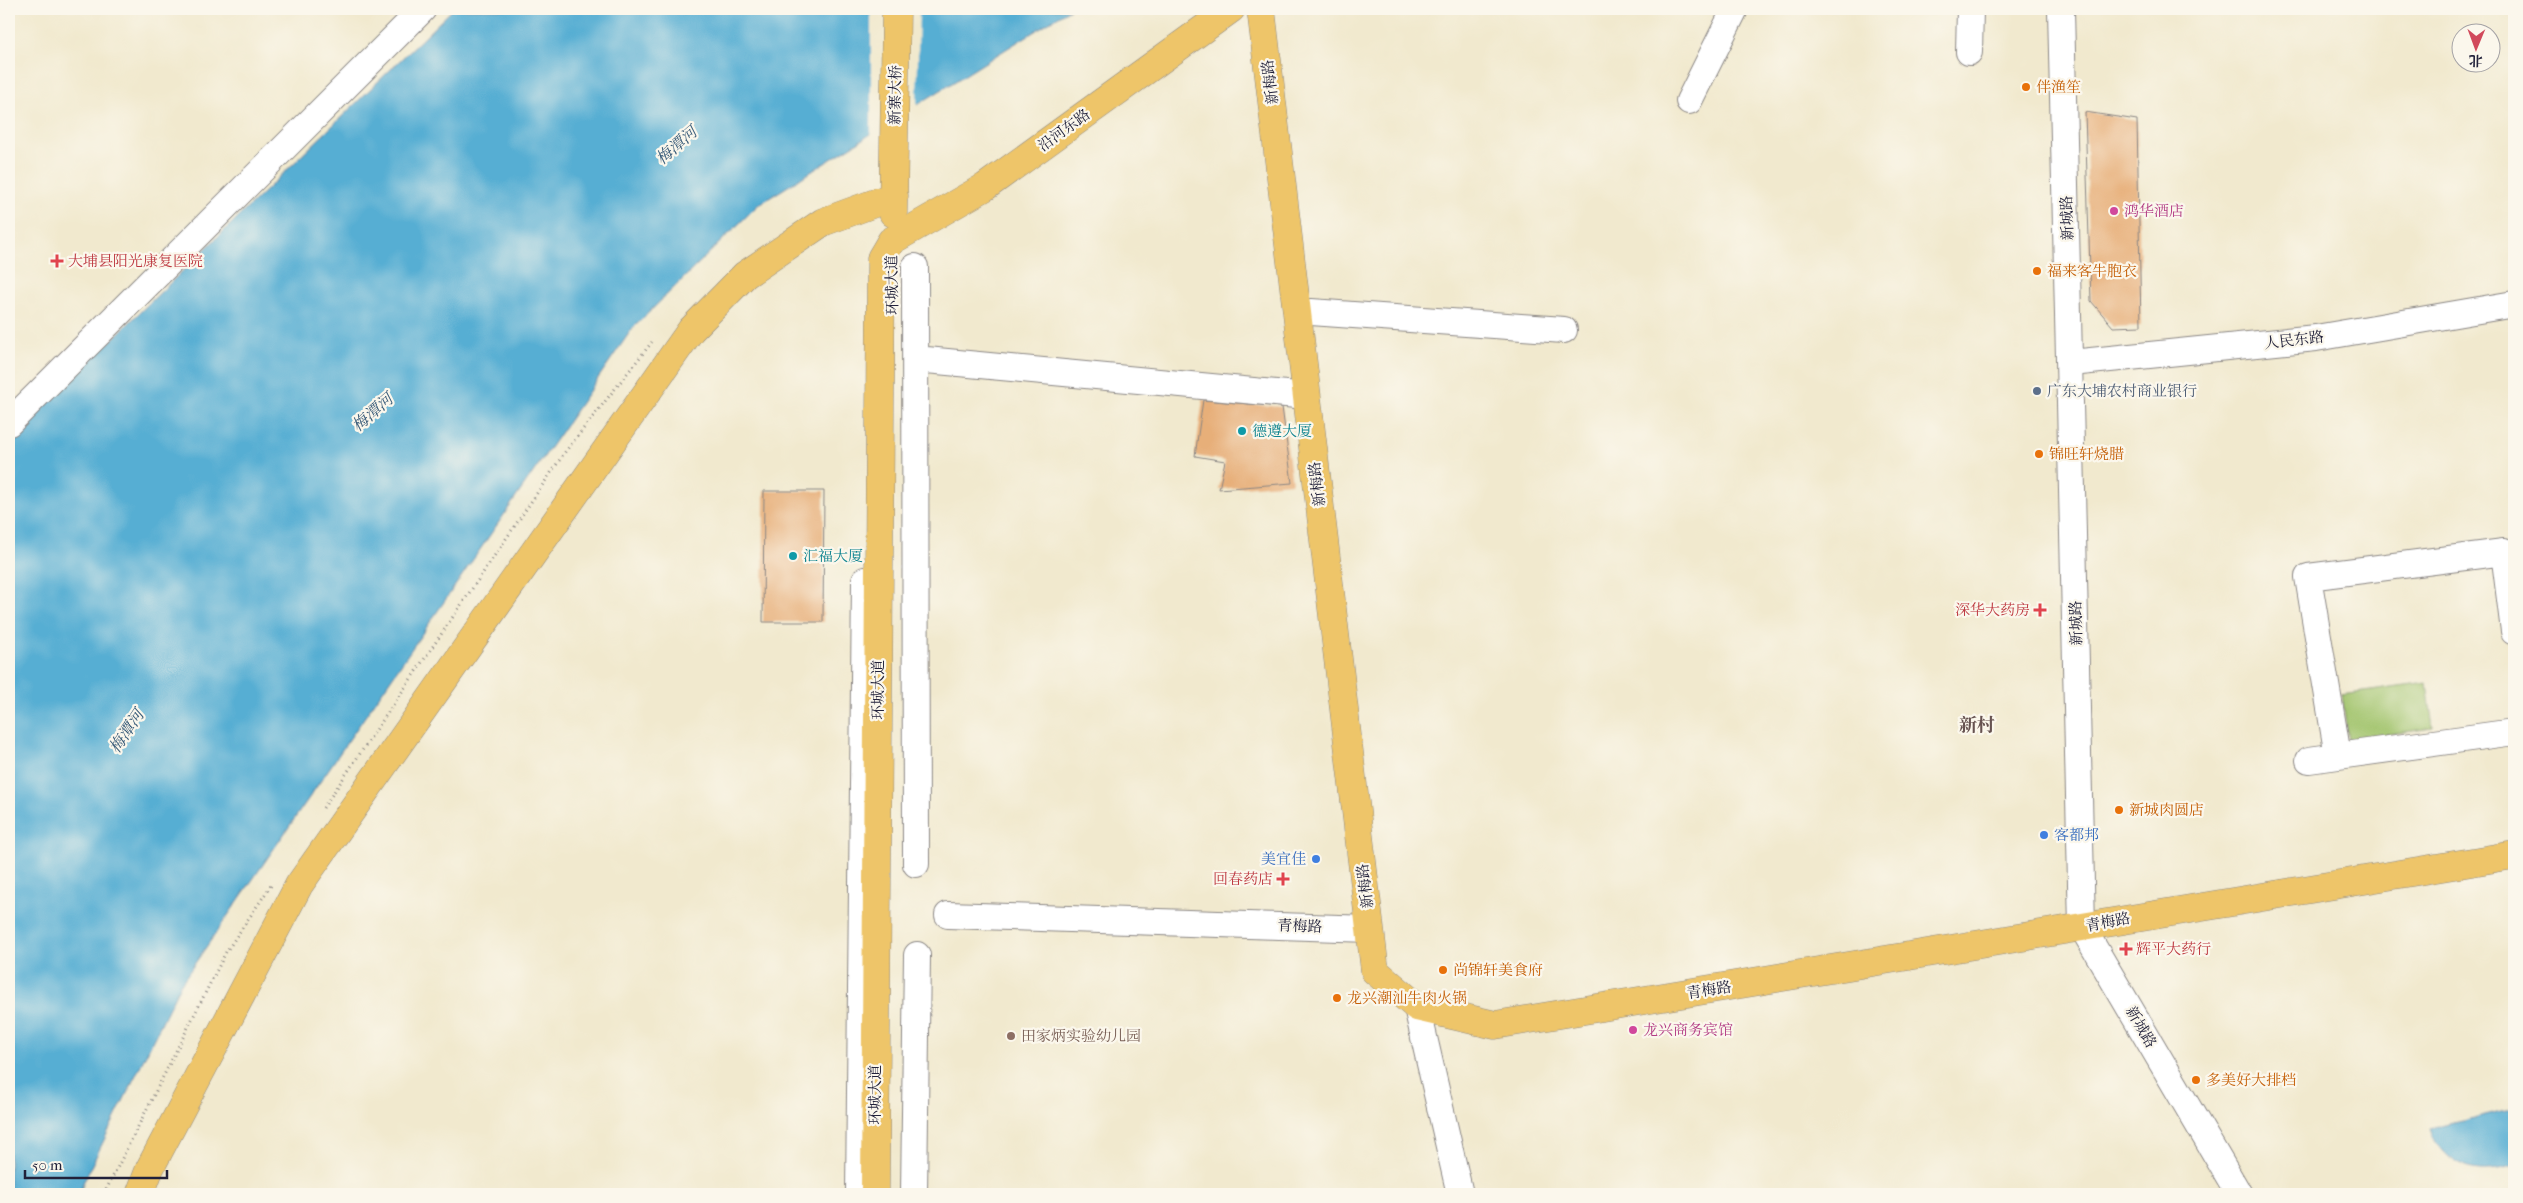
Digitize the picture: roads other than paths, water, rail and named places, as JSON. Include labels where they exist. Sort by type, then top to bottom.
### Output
[{"type":"main road","name":"新寨大桥","points":[[891,241],[894,188],[896,9]]},
{"type":"main road","name":"沿河东路","points":[[891,241],[985,187],[1231,9]]},
{"type":"main road","name":"新梅路","points":[[1261,9],[1370,929]]},
{"type":"main road","points":[[140,1194],[150,1168],[299,885],[691,330],[745,275],[823,222],[894,188]]},
{"type":"main road","name":"环城大道","points":[[875,1194],[881,258],[891,241]]},
{"type":"main road","name":"环城大道","points":[[887,1194],[893,357],[891,241]]},
{"type":"main road","name":"青梅路","points":[[1370,929],[1375,971],[1417,1007],[1495,1025],[2514,855]]},
{"type":"street","points":[[9,422],[423,9]]},
{"type":"street","points":[[1689,101],[1735,9]]},
{"type":"street","points":[[1969,52],[1970,9]]},
{"type":"street","name":"新城路","points":[[2062,9],[2082,927],[2239,1194]]},
{"type":"street","points":[[915,267],[916,864]]},
{"type":"street","points":[[859,1194],[869,270]]},
{"type":"street","name":"人民东路","points":[[2071,363],[2316,338],[2514,304]]},
{"type":"street","points":[[1297,311],[1564,330]]},
{"type":"street","points":[[916,359],[1307,396]]},
{"type":"street","points":[[2338,756],[2308,577],[2504,552],[2514,631]]},
{"type":"street","points":[[2309,760],[2514,732]]},
{"type":"street","name":"青梅路","points":[[948,915],[1370,929]]},
{"type":"street","points":[[914,1194],[917,955]]},
{"type":"street","points":[[1417,1007],[1460,1194]]},
{"type":"water","name":"梅潭河","points":[[453,9],[1070,9],[758,205],[632,329],[180,985],[83,1183],[80,1194],[9,1194],[9,439]]},
{"type":"water","points":[[2514,1108],[2514,1165],[2501,1169],[2475,1169],[2453,1161],[2436,1142],[2430,1129]]},
{"type":"place","name":"伴渔笙","points":[[2026,87]]},
{"type":"place","name":"鸿华酒店","points":[[2114,211]]},
{"type":"place","name":"大埔县阳光康复医院","points":[[57,261]]},
{"type":"place","name":"福来客牛胞衣","points":[[2037,271]]},
{"type":"place","name":"广东大埔农村商业银行","points":[[2037,391]]},
{"type":"place","name":"德遵大厦","points":[[1242,431]]},
{"type":"place","name":"锦旺轩烧腊","points":[[2039,454]]},
{"type":"place","name":"汇福大厦","points":[[793,556]]},
{"type":"place","name":"深华大药房","points":[[2040,610]]},
{"type":"place","name":"新城肉圆店","points":[[2119,810]]},
{"type":"place","name":"客都邦","points":[[2044,835]]},
{"type":"place","name":"美宜佳","points":[[1316,859]]},
{"type":"place","name":"回春药店","points":[[1283,879]]},
{"type":"place","name":"辉平大药行","points":[[2126,949]]},
{"type":"place","name":"尚锦轩美食府","points":[[1443,970]]},
{"type":"place","name":"龙兴潮汕牛肉火锅","points":[[1337,998]]},
{"type":"place","name":"龙兴商务宾馆","points":[[1633,1030]]},
{"type":"place","name":"田家炳实验幼儿园","points":[[1011,1036]]},
{"type":"place","name":"多美好大排档","points":[[2196,1080]]},
{"type":"district","name":"新村","points":[[1977,725]]}]
